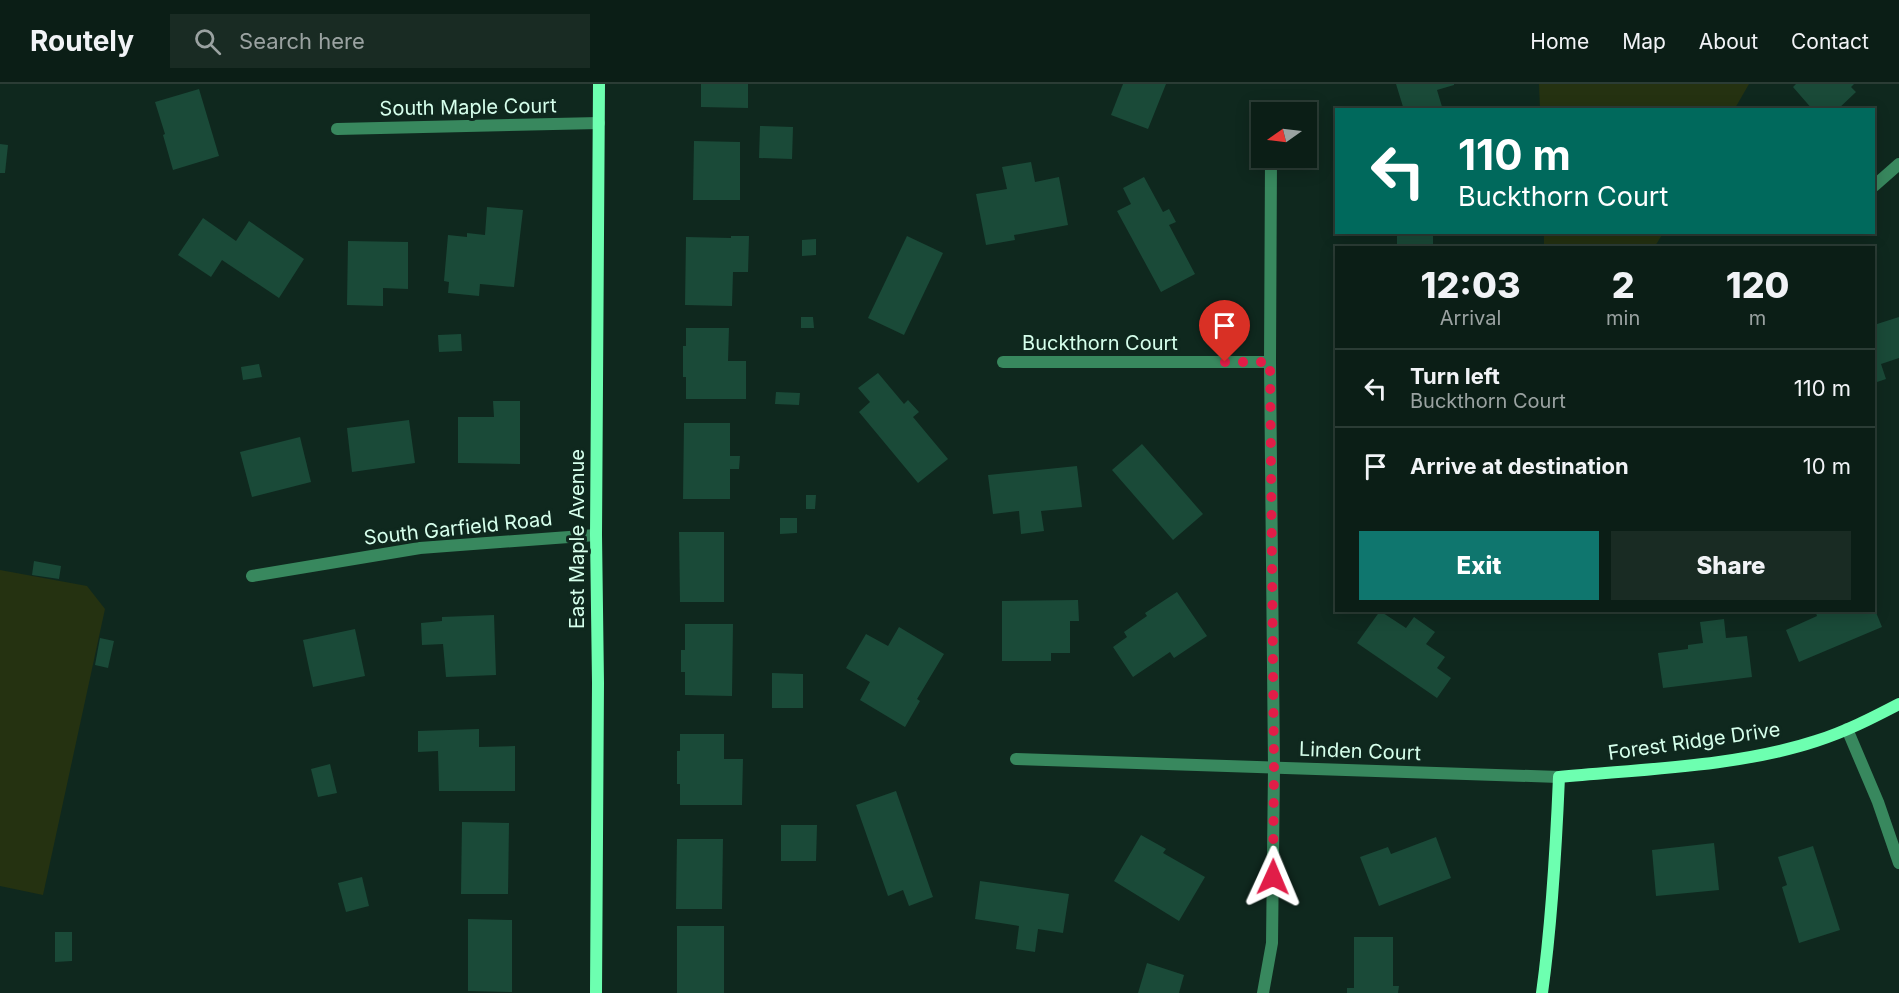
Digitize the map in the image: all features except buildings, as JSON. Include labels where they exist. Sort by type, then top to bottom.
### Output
[{"type":"main road","name":"East Maple Avenue","points":[[596,993],[599,84]]},
{"type":"main road","name":"Forest Ridge Drive","points":[[1558,777],[1713,762],[1780,751],[1815,742],[1899,704]]},
{"type":"main road","points":[[1542,993],[1556,846],[1558,777]]},
{"type":"street","name":"South Maple Court","points":[[337,129],[599,123]]},
{"type":"street","points":[[1875,185],[1899,164]]},
{"type":"street","points":[[1263,993],[1272,943],[1274,768],[1270,362],[1271,168]]},
{"type":"street","name":"Buckthorn Court","points":[[1003,362],[1270,362]]},
{"type":"street","name":"South Garfield Road","points":[[252,576],[420,548],[596,535]]},
{"type":"street","points":[[1847,729],[1878,802],[1899,863]]},
{"type":"street","name":"Linden Court","points":[[1016,759],[1558,777]]},
{"type":"green space","points":[[1539,84],[1749,84],[1735,108],[1540,108]]},
{"type":"green space","points":[[1544,234],[1662,234],[1655,246],[1544,246]]},
{"type":"green space","points":[[0,570],[87,586],[105,609],[43,895],[0,886]]},
{"type":"route","points":[[1225,362],[1270,362],[1273,877]]}]
